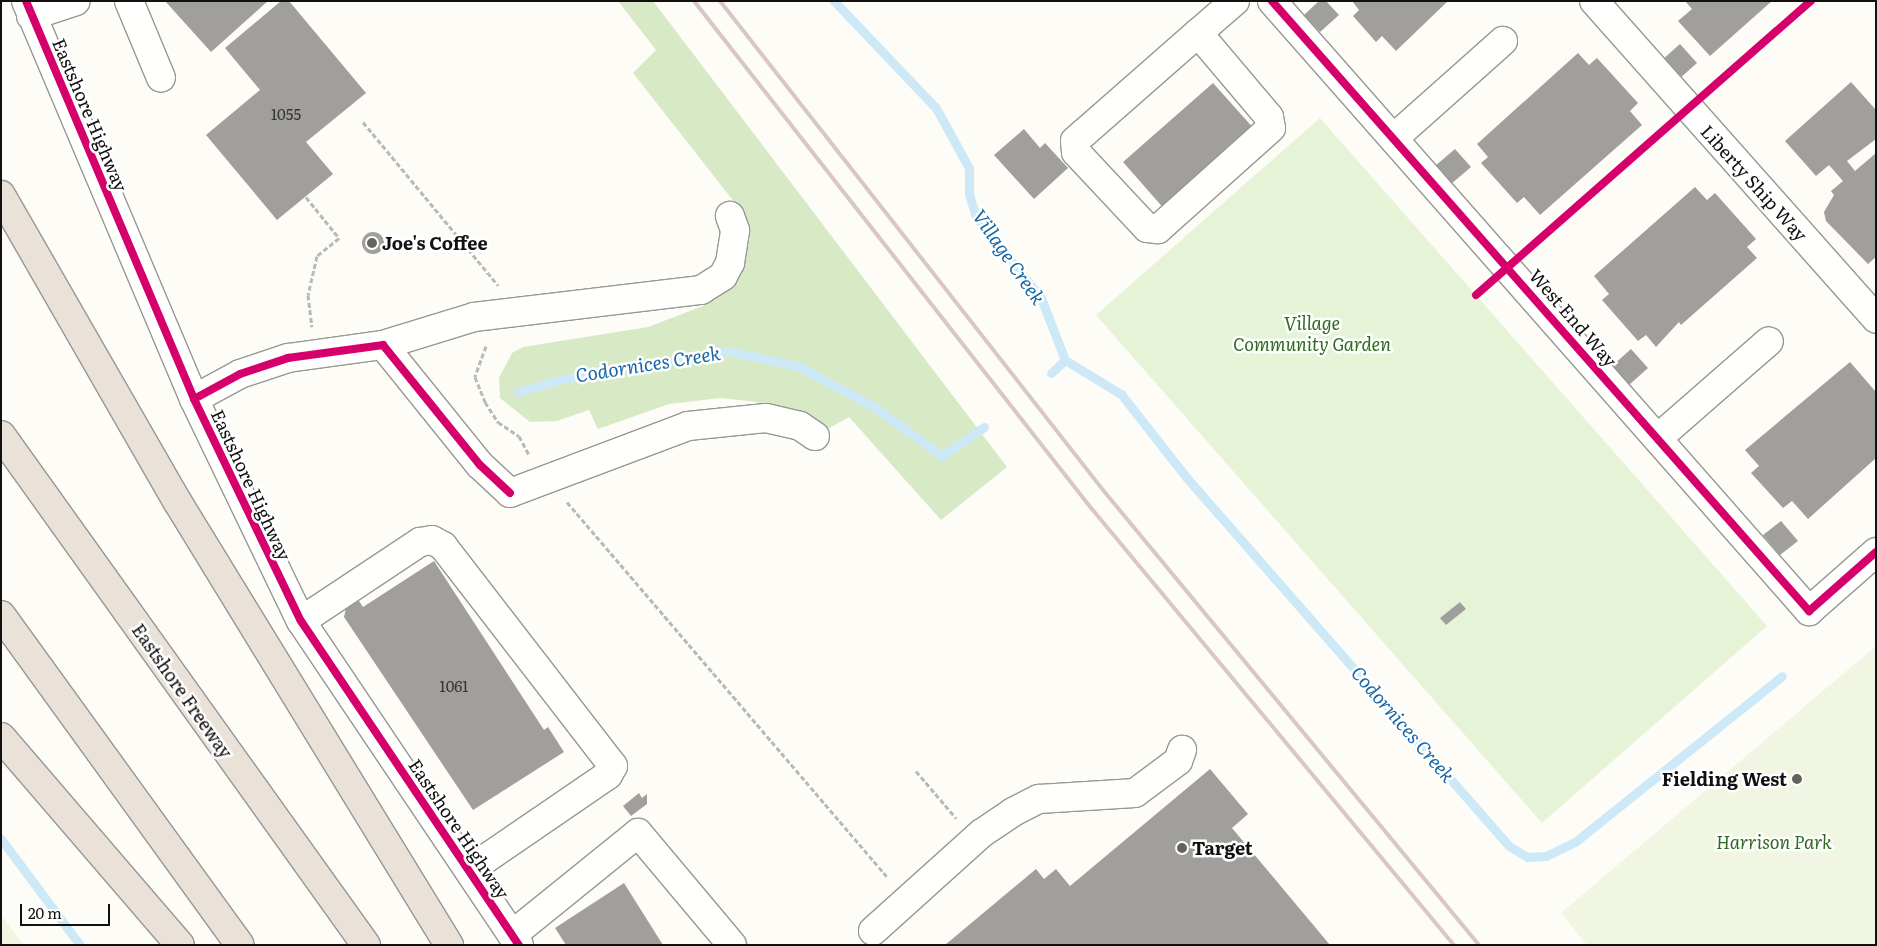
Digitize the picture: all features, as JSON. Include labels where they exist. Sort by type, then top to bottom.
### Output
[{"type":"highway","points":[[1,195],[182,510],[449,945]]},
{"type":"highway","name":"Eastshore Freeway","points":[[3,435],[366,945]]},
{"type":"highway","points":[[1,615],[240,945]]},
{"type":"highway","points":[[1,737],[180,945]]},
{"type":"street","points":[[29,9],[76,1]]},
{"type":"street","points":[[129,1],[161,78]]},
{"type":"street","points":[[1198,33],[1269,117],[1271,128],[1158,228],[1147,228],[1076,152],[1075,141],[1198,33],[1235,1]]},
{"type":"street","name":"West End Way","points":[[1272,1],[1809,611],[1876,552]]},
{"type":"street","name":"Liberty Ship Way","points":[[1594,1],[1876,319]]},
{"type":"street","name":"Eastshore Highway","points":[[29,9],[194,398],[301,622],[516,940]]},
{"type":"street","points":[[1394,138],[1504,41]]},
{"type":"street","points":[[194,398],[240,374],[314,355],[383,345],[474,317],[701,290],[723,276],[730,262],[735,230],[730,216]]},
{"type":"street","points":[[1658,438],[1769,342]]},
{"type":"street","points":[[383,345],[480,465],[510,493],[688,426],[766,418],[800,426],[815,436]]},
{"type":"street","points":[[301,622],[420,542],[432,540],[443,546],[613,766],[608,775],[469,870]]},
{"type":"street","points":[[873,931],[1012,812],[1039,799],[1136,793],[1178,760],[1182,750]]},
{"type":"street","points":[[516,940],[638,833],[732,945]]},
{"type":"path","points":[[363,122],[500,291]]},
{"type":"path","points":[[306,197],[339,238],[317,256],[308,295],[314,355]]},
{"type":"path","points":[[489,341],[475,376],[498,422],[519,436],[532,458]]},
{"type":"path","points":[[562,495],[893,884]]},
{"type":"path","points":[[916,771],[961,824]]},
{"type":"green space","points":[[618,1],[653,1],[1007,467],[941,520],[849,417],[824,431],[797,414],[757,402],[721,398],[669,404],[598,429],[589,410],[557,421],[530,422],[500,398],[499,378],[512,353],[523,347],[648,327],[703,306],[731,286],[743,268],[750,238],[742,212],[633,73],[656,50]]},
{"type":"green space","name":"Village Community Garden","points":[[1320,118],[1767,626],[1542,823],[1096,315]]},
{"type":"green space","name":"Fielding West","points":[[1876,646],[1876,945],[1587,945],[1561,913]]},
{"type":"green space","points":[[1,915],[24,945],[1,945]]},
{"type":"building","points":[[165,1],[268,1],[211,52]]},
{"type":"building","points":[[281,1],[289,1],[366,93],[306,142],[333,174],[277,220],[206,135],[260,90],[225,48]]},
{"type":"building","points":[[1319,1],[1326,1],[1339,15],[1320,32],[1304,15]]},
{"type":"building","points":[[1352,1],[1448,1],[1396,51],[1382,36],[1376,42],[1353,16],[1359,10]]},
{"type":"building","points":[[1685,1],[1772,1],[1710,56],[1678,21],[1692,9]]},
{"type":"building","points":[[1680,44],[1697,63],[1679,79],[1662,60]]},
{"type":"building","points":[[1578,53],[1589,65],[1597,58],[1638,103],[1630,111],[1642,125],[1540,215],[1524,197],[1517,203],[1481,163],[1488,157],[1477,144]]},
{"type":"building","points":[[1851,82],[1876,110],[1876,139],[1847,161],[1855,171],[1876,153],[1876,257],[1868,264],[1826,221],[1824,212],[1834,195],[1831,191],[1843,181],[1829,165],[1816,176],[1785,141]]},
{"type":"building","points":[[1213,83],[1256,131],[1166,211],[1123,162]]},
{"type":"building","points":[[1024,129],[1040,148],[1045,143],[1068,168],[1034,199],[994,155]]},
{"type":"building","points":[[1455,149],[1471,167],[1451,184],[1435,166]]},
{"type":"building","points":[[1695,187],[1707,200],[1715,193],[1756,239],[1747,247],[1757,258],[1681,325],[1679,322],[1656,347],[1646,335],[1638,341],[1602,300],[1609,294],[1594,276]]},
{"type":"building","points":[[373,232],[383,239],[384,243],[377,253],[373,254],[363,247],[362,243],[369,233]]},
{"type":"building","points":[[1631,349],[1648,368],[1629,385],[1612,366]]},
{"type":"building","points":[[1850,362],[1876,392],[1876,458],[1808,519],[1792,501],[1783,508],[1751,473],[1759,466],[1745,450]]},
{"type":"building","points":[[1781,521],[1798,541],[1780,555],[1763,535]]},
{"type":"building","points":[[434,561],[544,730],[548,727],[564,752],[473,810],[344,617],[346,608],[359,601],[363,607]]},
{"type":"building","points":[[1460,602],[1466,609],[1446,625],[1440,618]]},
{"type":"building","name":"Target","points":[[1210,769],[1248,814],[1232,828],[1330,945],[945,945],[1036,869],[1044,879],[1056,869],[1070,886]]},
{"type":"building","points":[[639,793],[642,798],[647,794],[647,804],[631,816],[623,806]]},
{"type":"building","points":[[624,883],[663,945],[566,945],[555,928]]},
{"type":"waterway","name":"Village Creek","points":[[834,1],[936,108],[969,168],[969,194],[976,217],[1041,298],[1065,360],[1051,373]]},
{"type":"waterway","name":"Codornices Creek","points":[[518,392],[563,379],[728,351],[798,366],[876,408],[942,456],[984,427]]},
{"type":"waterway","name":"Codornices Creek","points":[[1065,360],[1121,394],[1186,477],[1509,846],[1527,857],[1546,856],[1575,842],[1782,676]]},
{"type":"waterway","name":"Codornices Creek","points":[[1,839],[80,945]]},
{"type":"railway","points":[[694,1],[1087,503],[1454,945]]},
{"type":"railway","points":[[720,1],[1103,490],[1479,945]]},
{"type":"cycle path","points":[[26,1],[194,399],[301,621],[519,945]]},
{"type":"cycle path","points":[[1272,1],[1809,611],[1876,552]]},
{"type":"cycle path","points":[[1476,295],[1811,1]]},
{"type":"cycle path","points":[[194,399],[240,374],[288,358],[383,345],[480,465],[510,493]]},
{"type":"place","name":"Joe's Coffee","points":[[372,243]]},
{"type":"place","name":"Fielding West","points":[[1797,779]]},
{"type":"place","name":"Target","points":[[1182,848]]},
{"type":"park label","name":"Harrison Park","points":[[1774,842]]}]
